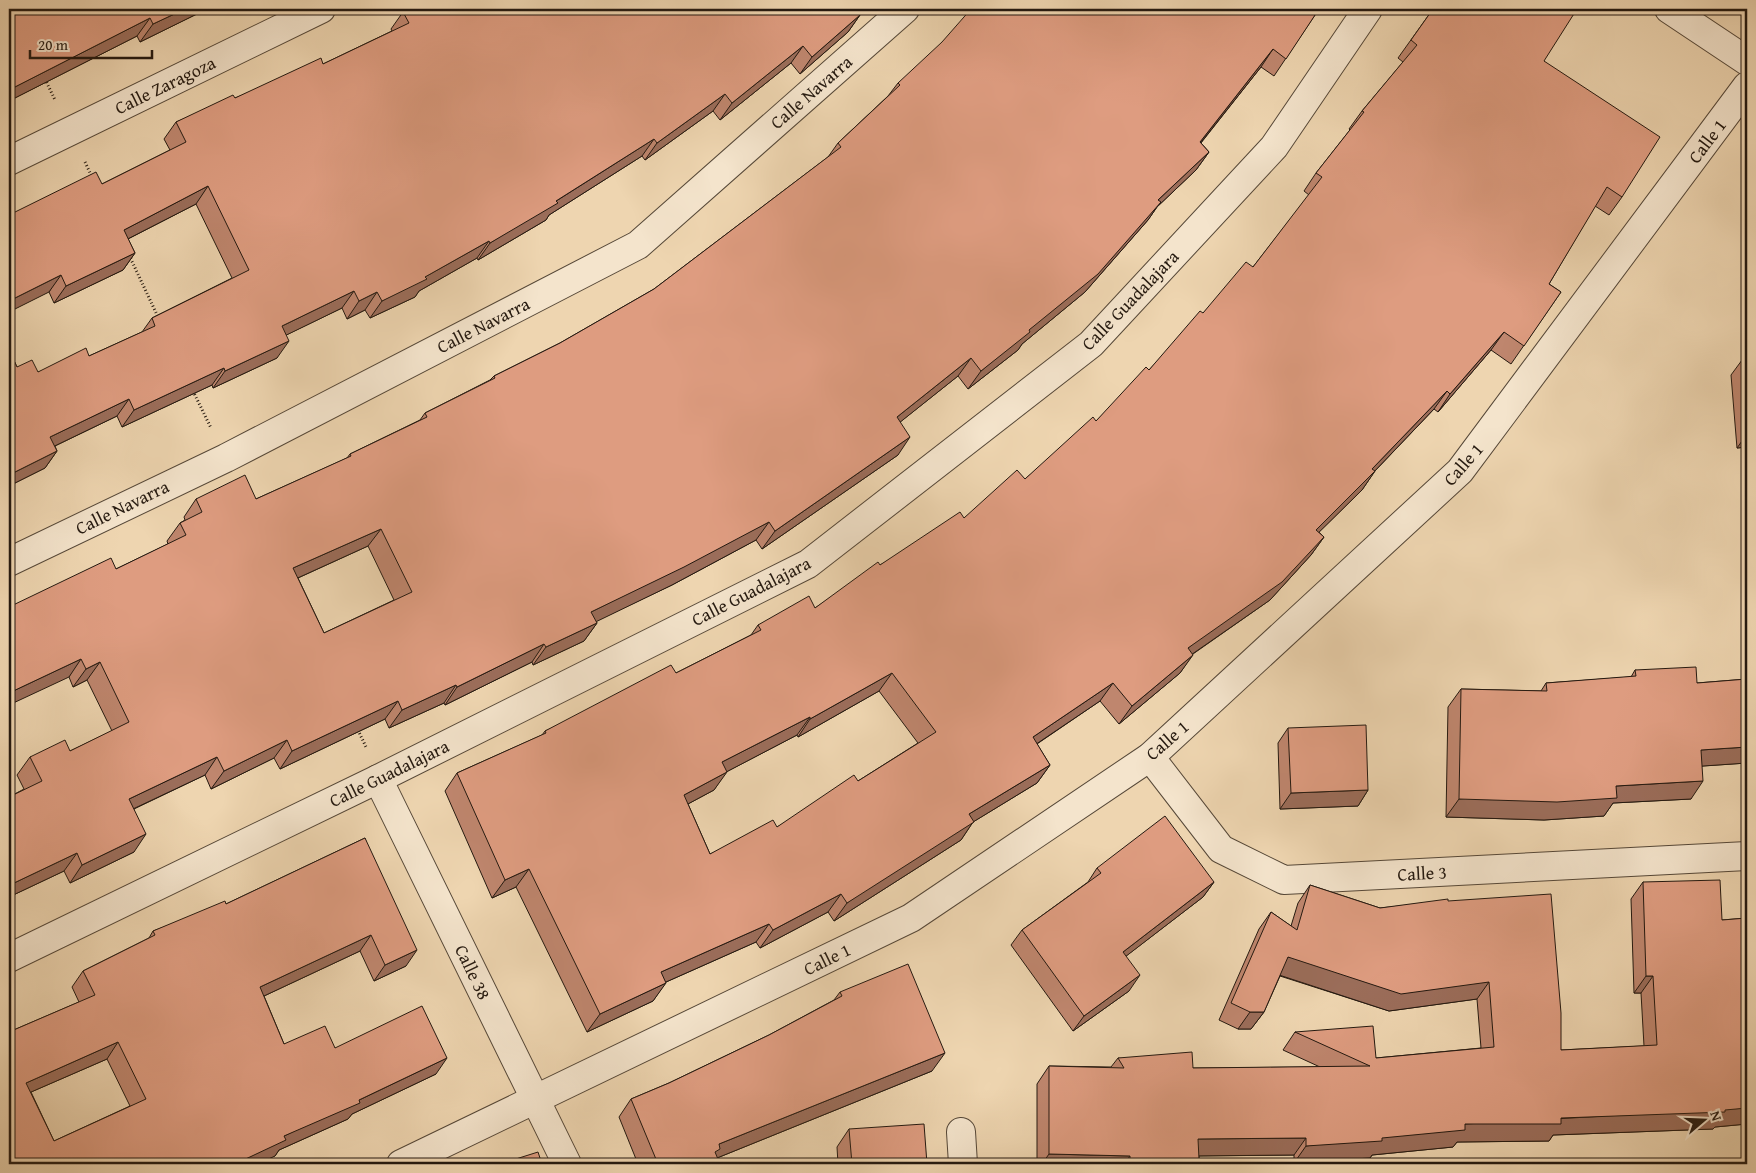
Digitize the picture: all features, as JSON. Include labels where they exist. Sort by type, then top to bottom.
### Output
[{"type":"street","name":"Calle Zaragoza","points":[[9,160],[321,9]]},
{"type":"street","name":"Calle Navarra","points":[[9,562],[226,458],[638,245],[905,9]]},
{"type":"street","name":"Calle Guadalajara","points":[[9,958],[378,779],[808,564],[1091,344],[1274,147],[1368,9]]},
{"type":"street","points":[[1669,9],[1747,61]]},
{"type":"street","name":"Calle 1","points":[[401,1164],[911,918],[1150,757],[1460,472],[1747,86]]},
{"type":"street","name":"Calle 3","points":[[1150,757],[1221,849],[1284,880],[1747,856]]},
{"type":"street","name":"Calle 38","points":[[378,779],[567,1164]]},
{"type":"street","points":[[961,1132],[963,1164]]},
{"type":"path","points":[[45,79],[96,185]]},
{"type":"path","points":[[125,247],[159,318]]},
{"type":"path","points":[[192,390],[226,458]]},
{"type":"path","points":[[356,726],[369,753],[378,779]]},
{"type":"building","points":[[9,9],[185,9],[153,24],[150,18],[9,90]]},
{"type":"building","points":[[410,9],[855,9],[860,15],[812,57],[803,46],[732,103],[725,94],[657,143],[654,139],[556,201],[558,203],[490,243],[489,241],[425,277],[427,279],[382,301],[377,292],[359,301],[354,291],[282,326],[289,341],[225,371],[224,368],[134,410],[129,399],[50,437],[57,451],[9,475],[9,350],[17,367],[32,360],[38,372],[86,348],[89,356],[155,326],[152,318],[249,270],[208,186],[124,230],[135,253],[66,286],[61,275],[9,301],[9,215],[96,172],[102,184],[186,142],[176,122],[233,95],[235,98],[321,58],[323,64],[409,23],[403,12]]},
{"type":"building","points":[[971,9],[1319,9],[1286,59],[1273,49],[1200,142],[1209,152],[1158,200],[1161,202],[1098,274],[981,371],[971,358],[897,417],[910,437],[775,531],[769,522],[684,567],[591,612],[597,623],[546,647],[544,644],[457,687],[456,685],[402,710],[398,701],[292,751],[287,740],[224,771],[217,757],[129,799],[146,834],[82,865],[77,853],[14,883],[9,872],[9,797],[42,781],[30,757],[65,740],[70,751],[129,722],[100,662],[86,669],[81,659],[9,693],[9,607],[111,558],[116,569],[186,535],[180,523],[202,512],[196,499],[245,475],[256,499],[351,456],[350,454],[427,417],[425,413],[560,343],[654,289],[841,147],[838,143],[900,85],[898,83],[942,42]],"holes":[[[381,529],[412,592],[324,633],[293,568]]]},
{"type":"building","points":[[1433,9],[1577,9],[1544,61],[1660,137],[1622,197],[1607,187],[1549,284],[1561,292],[1524,346],[1504,332],[1450,394],[1447,391],[1372,469],[1375,471],[1316,530],[1324,537],[1282,582],[1188,648],[1193,655],[1132,706],[1113,683],[1033,737],[1050,765],[969,814],[974,822],[847,903],[841,894],[773,930],[769,924],[661,972],[666,983],[600,1014],[529,869],[505,880],[457,773],[546,733],[545,731],[671,665],[676,673],[761,630],[758,625],[809,596],[815,608],[878,562],[880,565],[960,512],[964,518],[1017,470],[1025,479],[1093,417],[1096,421],[1146,367],[1149,370],[1200,311],[1203,313],[1246,262],[1253,267],[1322,177],[1316,173],[1364,112],[1362,111],[1417,45],[1411,40]],"holes":[[[892,673],[936,732],[858,781],[854,775],[777,827],[773,820],[710,854],[684,795],[727,772],[722,762],[810,717],[810,719]]]},
{"type":"building","points":[[1745,356],[1747,356],[1747,385]]},
{"type":"building","points":[[1696,667],[1697,683],[1747,679],[1747,747],[1701,750],[1703,781],[1616,786],[1617,798],[1557,802],[1459,799],[1461,689],[1547,691],[1546,683],[1636,676],[1635,670]]},
{"type":"building","points":[[1366,725],[1368,790],[1291,793],[1288,728]]},
{"type":"building","points":[[1165,816],[1214,882],[1123,952],[1140,975],[1084,1016],[1022,930],[1101,873],[1097,868]]},
{"type":"building","points":[[365,838],[417,950],[385,965],[371,935],[260,987],[284,1044],[325,1026],[335,1048],[422,1006],[447,1058],[359,1100],[360,1103],[284,1136],[286,1140],[235,1164],[9,1164],[9,1032],[95,995],[83,971],[155,935],[153,931],[225,901],[226,904]],"holes":[[[118,1042],[146,1099],[54,1141],[26,1083]]]},
{"type":"building","points":[[1720,880],[1722,920],[1747,918],[1747,1108],[1725,1110],[1725,1112],[1561,1118],[1561,1124],[1465,1124],[1465,1130],[1382,1138],[1382,1141],[1306,1146],[1306,1138],[1198,1139],[1199,1159],[1135,1164],[1130,1164],[1130,1156],[1049,1154],[1049,1066],[1124,1068],[1118,1058],[1192,1052],[1193,1068],[1370,1066],[1295,1032],[1373,1026],[1376,1058],[1494,1047],[1489,982],[1401,994],[1288,957],[1264,1012],[1250,1012],[1231,1003],[1271,912],[1297,930],[1310,885],[1380,908],[1448,899],[1448,901],[1551,894],[1561,1013],[1561,1050],[1657,1045],[1653,976],[1646,976],[1643,882]]},
{"type":"building","points":[[908,964],[945,1053],[719,1144],[720,1149],[715,1152],[720,1164],[658,1164],[631,1099],[769,1035],[842,996],[840,992]]},
{"type":"building","points":[[924,1124],[927,1164],[852,1164],[849,1129]]},
{"type":"building","points":[[538,1152],[542,1164],[500,1164]]}]
